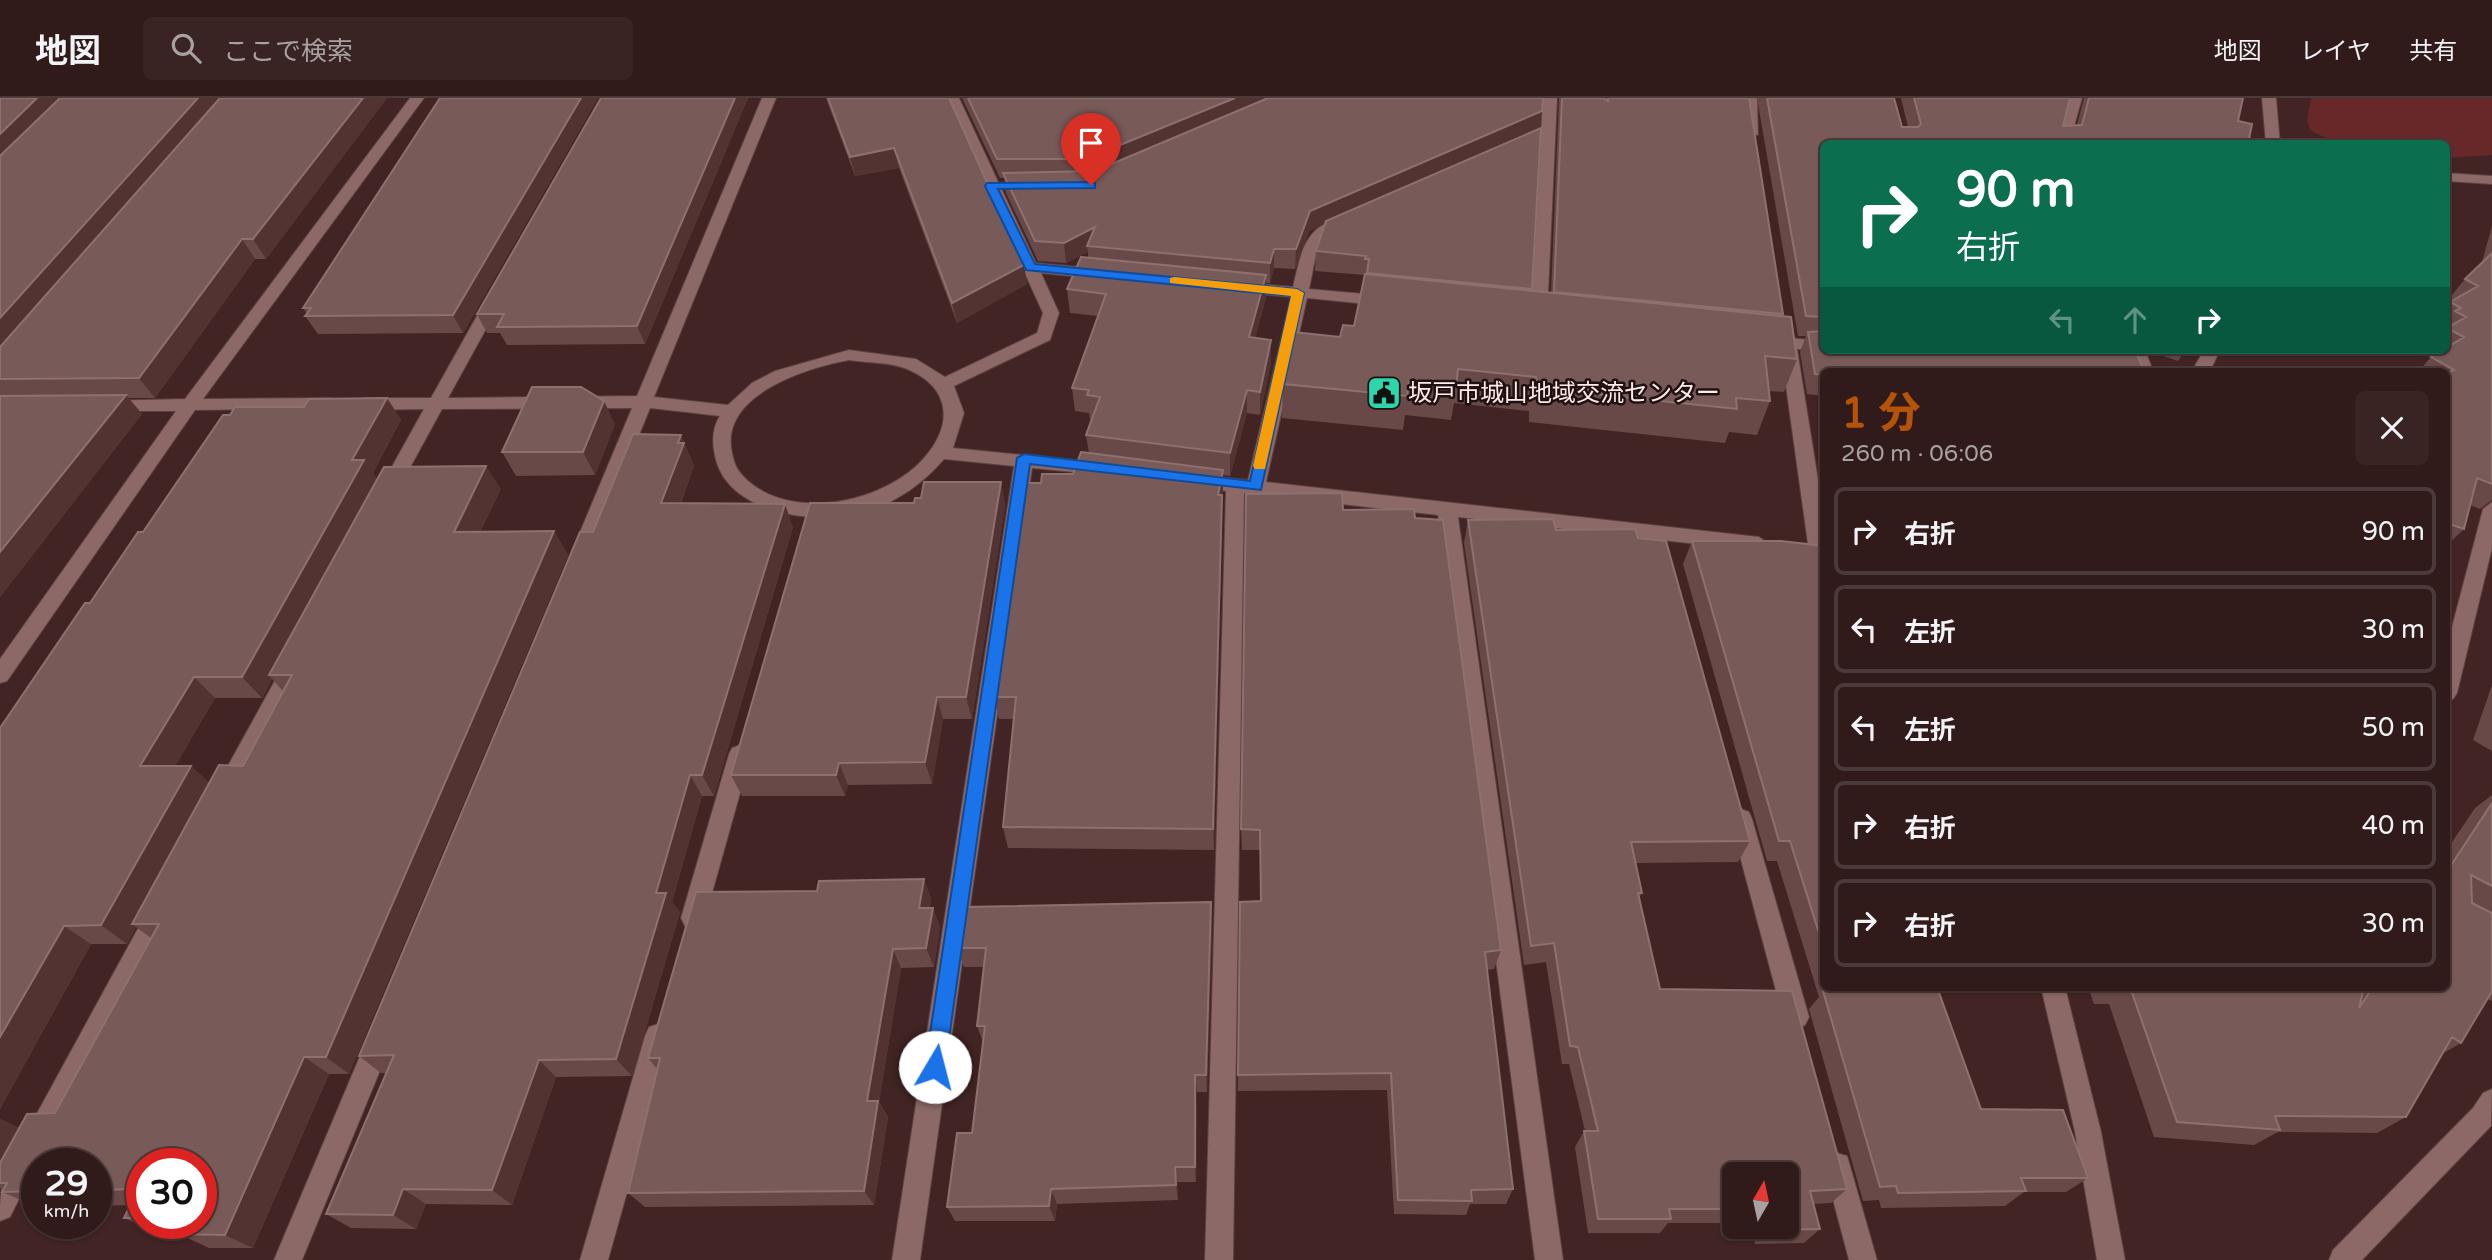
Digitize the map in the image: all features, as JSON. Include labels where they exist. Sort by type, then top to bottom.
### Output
[{"type":"street","points":[[0,675],[190,404],[417,98]]},
{"type":"street","points":[[569,582],[769,98]]},
{"type":"street","points":[[944,384],[1044,336],[1051,313],[953,98]]},
{"type":"street","points":[[1540,316],[1550,98]]},
{"type":"street","points":[[1750,98],[1754,143]]},
{"type":"street","points":[[2269,98],[2273,140]]},
{"type":"street","points":[[2063,140],[2070,99]]},
{"type":"street","points":[[1499,155],[1549,134]]},
{"type":"street","points":[[2450,177],[2492,180]]},
{"type":"street","points":[[991,186],[1015,185]]},
{"type":"street","points":[[1219,1260],[1245,487],[1297,293],[1316,236],[1362,214]]},
{"type":"street","points":[[1030,267],[1124,276]]},
{"type":"street","points":[[376,513],[508,274]]},
{"type":"street","points":[[1217,285],[1405,303]]},
{"type":"street","points":[[1820,345],[1782,338],[1820,546]]},
{"type":"street","points":[[866,355],[898,359],[925,370],[944,384],[955,412],[954,433],[944,453],[921,476],[889,495],[850,507],[811,510],[768,501],[736,482],[722,455],[721,440],[733,411],[754,390],[797,366],[831,357],[866,355]]},
{"type":"street","points":[[81,406],[644,402],[733,411]]},
{"type":"street","points":[[944,453],[1024,458],[1129,472]]},
{"type":"street","points":[[906,1260],[1024,458]]},
{"type":"street","points":[[1182,479],[1820,551]]},
{"type":"street","points":[[1447,509],[1549,1260]]},
{"type":"street","points":[[2450,677],[2492,509]]},
{"type":"street","points":[[803,536],[811,510]]},
{"type":"street","points":[[1661,534],[1669,561]]},
{"type":"street","points":[[218,805],[303,647]]},
{"type":"street","points":[[687,938],[745,737]]},
{"type":"street","points":[[1736,803],[1803,1045]]},
{"type":"street","points":[[0,1207],[172,891]]},
{"type":"street","points":[[2054,991],[2088,1132],[2111,1260]]},
{"type":"street","points":[[288,1260],[389,1017]]},
{"type":"street","points":[[594,1260],[663,1019]]},
{"type":"street","points":[[2343,1260],[2482,1117],[2492,1102]]},
{"type":"street","points":[[1829,1139],[1863,1260]]},
{"type":"shaded area","points":[[2311,98],[2492,98],[2492,155],[2450,158],[2450,140],[2330,140],[2310,130],[2307,120]]},
{"type":"building","points":[[0,98],[37,98],[0,134]]},
{"type":"building","points":[[60,98],[198,98],[0,318],[0,156]]},
{"type":"building","points":[[220,98],[363,98],[253,239],[242,239],[139,378],[0,379],[0,347]]},
{"type":"building","points":[[440,98],[581,98],[453,315],[305,316],[311,308],[303,308]]},
{"type":"building","points":[[601,98],[735,98],[637,326],[497,327],[504,314],[477,314]]},
{"type":"building","points":[[828,98],[949,98],[1024,265],[952,303],[894,148],[850,157]]},
{"type":"building","points":[[968,98],[1235,98],[1086,159],[997,159]]},
{"type":"building","points":[[1268,98],[1543,98],[1542,111],[1310,211],[1296,249],[1274,249],[1270,263],[1087,246],[1095,227],[1064,243],[1035,241],[1003,173],[1095,171]]},
{"type":"building","points":[[1562,98],[1603,98],[1608,101],[1608,98],[1749,98],[1783,314],[1554,292]]},
{"type":"building","points":[[1767,98],[1894,98],[1902,127],[1918,127],[1921,124],[1914,98],[2070,98],[2063,126],[2082,125],[2089,98],[2243,98],[2238,121],[2252,124],[2249,140],[1820,140],[1820,317],[1806,316]]},
{"type":"building","points":[[1541,128],[1532,289],[1367,273],[1369,259],[1365,259],[1366,256],[1316,251],[1326,221]]},
{"type":"building","points":[[2492,253],[2492,484],[2477,478],[2464,529],[2450,524],[2450,372],[2454,370],[2431,357],[2436,354],[2450,354],[2450,346],[2464,337],[2450,330],[2450,326],[2466,317],[2455,311],[2461,308],[2450,302],[2478,286],[2465,279]]},
{"type":"building","points":[[1081,257],[1266,275],[1249,337],[1271,340],[1260,392],[1247,390],[1230,453],[1086,435],[1100,397],[1087,395],[1089,390],[1072,388],[1106,294],[1067,289]]},
{"type":"building","points":[[1365,274],[1791,317],[1797,359],[1765,356],[1770,401],[1736,398],[1737,409],[1536,388],[1536,377],[1458,369],[1456,387],[1409,382],[1407,396],[1283,384],[1294,332],[1340,337],[1343,325],[1354,326]]},
{"type":"building","points":[[1820,331],[1820,354],[2137,354],[2143,368],[1820,368],[1820,375],[1815,374],[1808,332]]},
{"type":"building","points":[[532,387],[581,387],[604,401],[583,452],[502,452]]},
{"type":"building","points":[[126,395],[0,552],[0,396]]},
{"type":"building","points":[[387,398],[352,460],[364,460],[242,677],[194,677],[140,766],[191,766],[101,925],[64,926],[0,1037],[0,728],[85,603],[90,603],[138,532],[143,532],[223,415],[230,415],[235,407],[304,407],[309,399]]},
{"type":"building","points":[[633,434],[681,435],[678,443],[684,443],[661,503],[785,504],[702,775],[690,775],[656,893],[666,893],[616,1059],[539,1060],[492,1190],[403,1189],[393,1215],[326,1214],[394,1055],[359,1056],[580,532],[593,532]]},
{"type":"building","points":[[1081,452],[1223,470],[1218,495],[1222,495],[1213,829],[1003,827],[1016,697],[994,697],[1025,483],[1041,483],[1042,474],[1073,474]]},
{"type":"building","points":[[486,466],[454,532],[554,531],[326,1057],[304,1057],[225,1235],[217,1235],[217,1148],[126,1148],[126,1189],[112,1190],[112,1148],[21,1148],[21,1191],[2,1192],[7,1183],[0,1183],[0,1163],[27,1114],[55,1113],[159,924],[132,924],[219,765],[243,766],[292,675],[269,675],[384,467]]},
{"type":"building","points":[[924,482],[1001,482],[966,697],[937,697],[925,762],[839,763],[836,775],[731,775],[810,503],[914,503],[915,498],[921,498]]},
{"type":"building","points":[[1342,493],[1343,510],[1414,509],[1415,518],[1443,520],[1501,950],[1485,952],[1513,1189],[1471,1190],[1472,1201],[1398,1200],[1391,1073],[1238,1075],[1240,902],[1261,901],[1260,830],[1241,829],[1246,494]]},
{"type":"building","points":[[1553,519],[1556,530],[1635,529],[1638,538],[1666,541],[1750,841],[1631,842],[1642,893],[1638,893],[1660,989],[1792,991],[1847,1189],[1810,1191],[1820,1229],[1799,1229],[1799,1162],[1722,1162],[1722,1209],[1669,1209],[1671,1219],[1598,1219],[1584,1131],[1598,1131],[1578,1047],[1570,1046],[1554,943],[1531,946],[1468,520]]},
{"type":"building","points":[[1692,541],[1781,541],[1820,546],[1820,936],[1790,841],[1779,841]]},
{"type":"building","points":[[2492,803],[2492,886],[2471,875],[2472,903],[2492,913],[2492,991],[2461,1043],[2452,1037],[2406,1117],[2275,1116],[2280,1130],[2177,1122],[2131,991],[2363,991],[2359,1008],[2370,991],[2450,991],[2450,867]]},
{"type":"building","points":[[924,879],[919,908],[933,908],[926,948],[893,949],[867,1101],[878,1101],[864,1191],[628,1193],[660,1058],[648,1058],[696,892],[817,891],[819,881]]},
{"type":"building","points":[[1211,902],[1206,1075],[1195,1075],[1195,1167],[1175,1167],[1176,1185],[1051,1189],[1049,1206],[947,1207],[957,1133],[972,1133],[985,1026],[977,1026],[986,948],[957,948],[963,907]]},
{"type":"building","points":[[1823,991],[1938,991],[1981,1109],[2063,1110],[2088,1178],[2021,1178],[2026,1191],[1898,1193],[1896,1186],[1880,1187]]},
{"type":"slow traffic","points":[[1174,281],[1297,293],[1260,466]]},
{"type":"place","name":"坂戸市城山地域交流センター","points":[[1384,393]]},
{"type":"route","points":[[935,1067],[1024,458],[1256,487],[1297,293],[1030,267],[991,186],[1091,185]]}]
